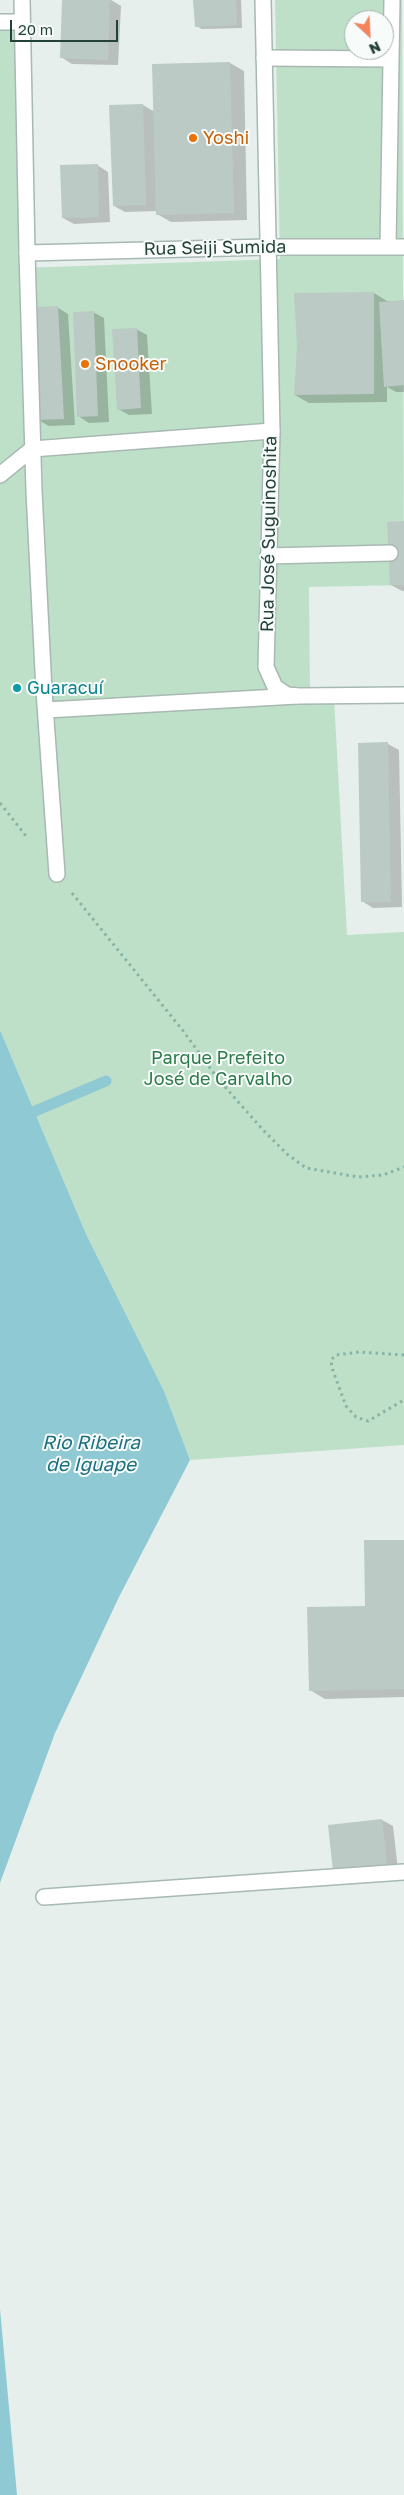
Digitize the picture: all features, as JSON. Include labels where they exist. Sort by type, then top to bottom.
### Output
[{"type":"street","points":[[22,0],[32,449],[57,874]]},
{"type":"street","name":"Rua José Suguinoshita","points":[[263,0],[272,431],[266,667],[275,687],[287,694],[299,696],[404,695]]},
{"type":"street","points":[[0,22],[22,22]]},
{"type":"street","points":[[264,58],[344,58]]},
{"type":"street","points":[[388,247],[390,60]]},
{"type":"street","name":"Rua Seiji Sumida","points":[[27,253],[267,246],[404,247]]},
{"type":"street","points":[[0,474],[32,449],[272,431]]},
{"type":"street","points":[[268,556],[390,553]]},
{"type":"street","points":[[46,710],[299,696]]},
{"type":"street","points":[[44,1896],[404,1872]]},
{"type":"path","points":[[0,803],[29,839]]},
{"type":"path","points":[[57,874],[184,1032],[218,1079],[287,1154],[306,1168],[358,1177],[383,1175],[404,1167]]},
{"type":"path","points":[[404,1356],[359,1352],[336,1355],[331,1360],[332,1368],[346,1406],[356,1417],[368,1421],[404,1400]]},
{"type":"green space","name":"Parque Prefeito José de Carvalho","points":[[275,0],[402,0],[404,585],[309,587],[310,698],[334,698],[347,935],[404,932],[404,1445],[190,1460],[164,1391],[86,1234],[0,1030],[0,19],[14,19],[21,268],[280,259]]},
{"type":"water","name":"Rio Ribeira de Iguape","points":[[0,1030],[86,1234],[164,1391],[190,1460],[119,1597],[55,1733],[0,1883]]},
{"type":"water","points":[[0,2309],[17,2495],[0,2495]]},
{"type":"building","points":[[62,0],[110,0],[108,60],[60,58]]},
{"type":"building","points":[[193,0],[236,0],[237,25],[195,27]]},
{"type":"building","name":"Yoshi","points":[[230,62],[234,213],[156,215],[152,64]]},
{"type":"building","points":[[143,104],[146,205],[113,206],[109,105]]},
{"type":"building","points":[[98,164],[99,217],[62,218],[60,165]]},
{"type":"building","points":[[374,292],[374,394],[294,395],[297,346],[294,293]]},
{"type":"building","points":[[404,300],[404,385],[384,387],[379,302]]},
{"type":"building","points":[[58,306],[64,419],[37,420],[31,307]]},
{"type":"building","name":"Snooker","points":[[94,311],[98,416],[77,417],[73,312]]},
{"type":"building","points":[[137,328],[141,408],[117,410],[112,329]]},
{"type":"building","points":[[404,521],[404,585],[390,585],[387,522]]},
{"type":"building","points":[[388,742],[391,902],[361,902],[358,743]]},
{"type":"building","points":[[364,1540],[404,1540],[404,1689],[309,1691],[307,1607],[365,1606]]},
{"type":"building","points":[[382,1819],[387,1865],[333,1871],[328,1825]]},
{"type":"waterway","points":[[0,1126],[106,1081]]},
{"type":"place","name":"Yoshi","points":[[193,138]]},
{"type":"place","name":"Snooker","points":[[85,364]]},
{"type":"place","name":"Guaracuí","points":[[17,688]]}]
